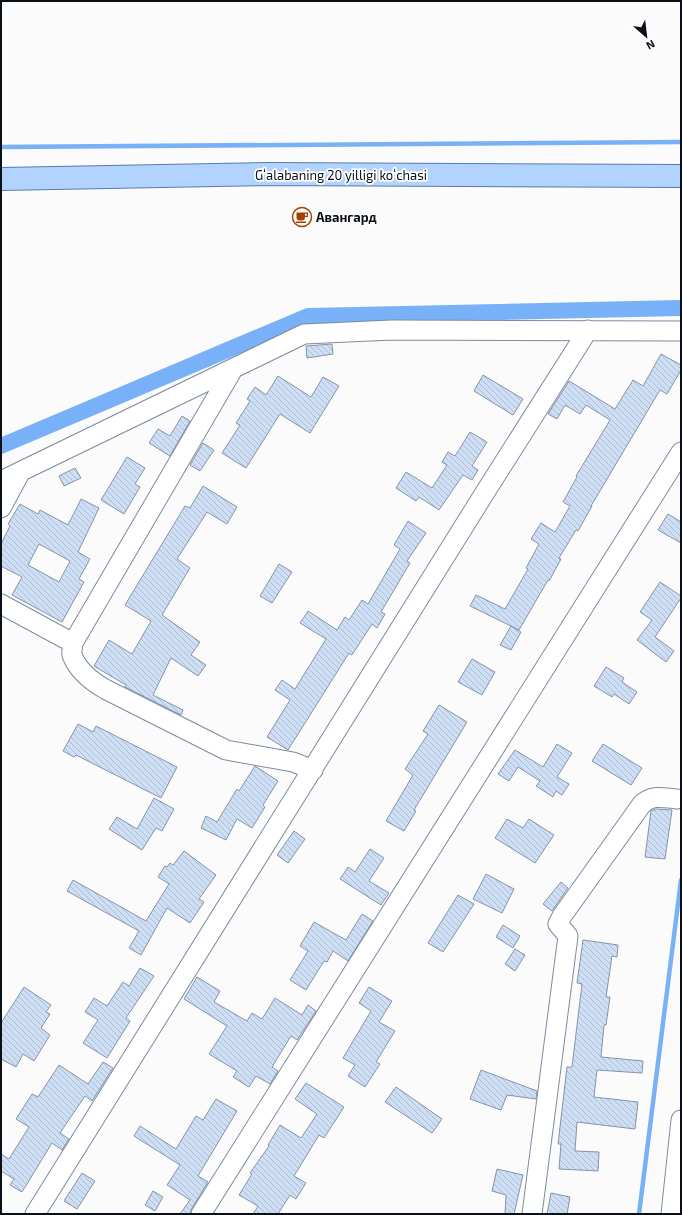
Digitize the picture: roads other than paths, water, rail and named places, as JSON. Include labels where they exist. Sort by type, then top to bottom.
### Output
[{"type":"main road","name":"Gʻalabaning 20 yilligi koʻchasi","points":[[1,179],[269,174],[681,176]]},
{"type":"street","points":[[1,481],[304,334],[392,330],[681,331]]},
{"type":"street","points":[[36,1214],[484,494],[588,330]]},
{"type":"street","points":[[234,369],[73,643],[72,654],[80,669],[90,680],[105,690],[226,750],[293,762],[313,770]]},
{"type":"street","points":[[201,1214],[681,452]]},
{"type":"street","points":[[1,508],[21,471]]},
{"type":"street","points":[[1,604],[73,643]]},
{"type":"street","points":[[532,1214],[568,936],[558,924],[562,916],[642,804],[648,798],[654,797],[677,799]]},
{"type":"street","points":[[671,1214],[681,1120]]},
{"type":"waterway","points":[[1,147],[681,142]]},
{"type":"waterway","points":[[1,446],[308,316],[681,308]]},
{"type":"waterway","points":[[639,1214],[681,880]]},
{"type":"place","name":"Авангард","points":[[302,217]]}]
